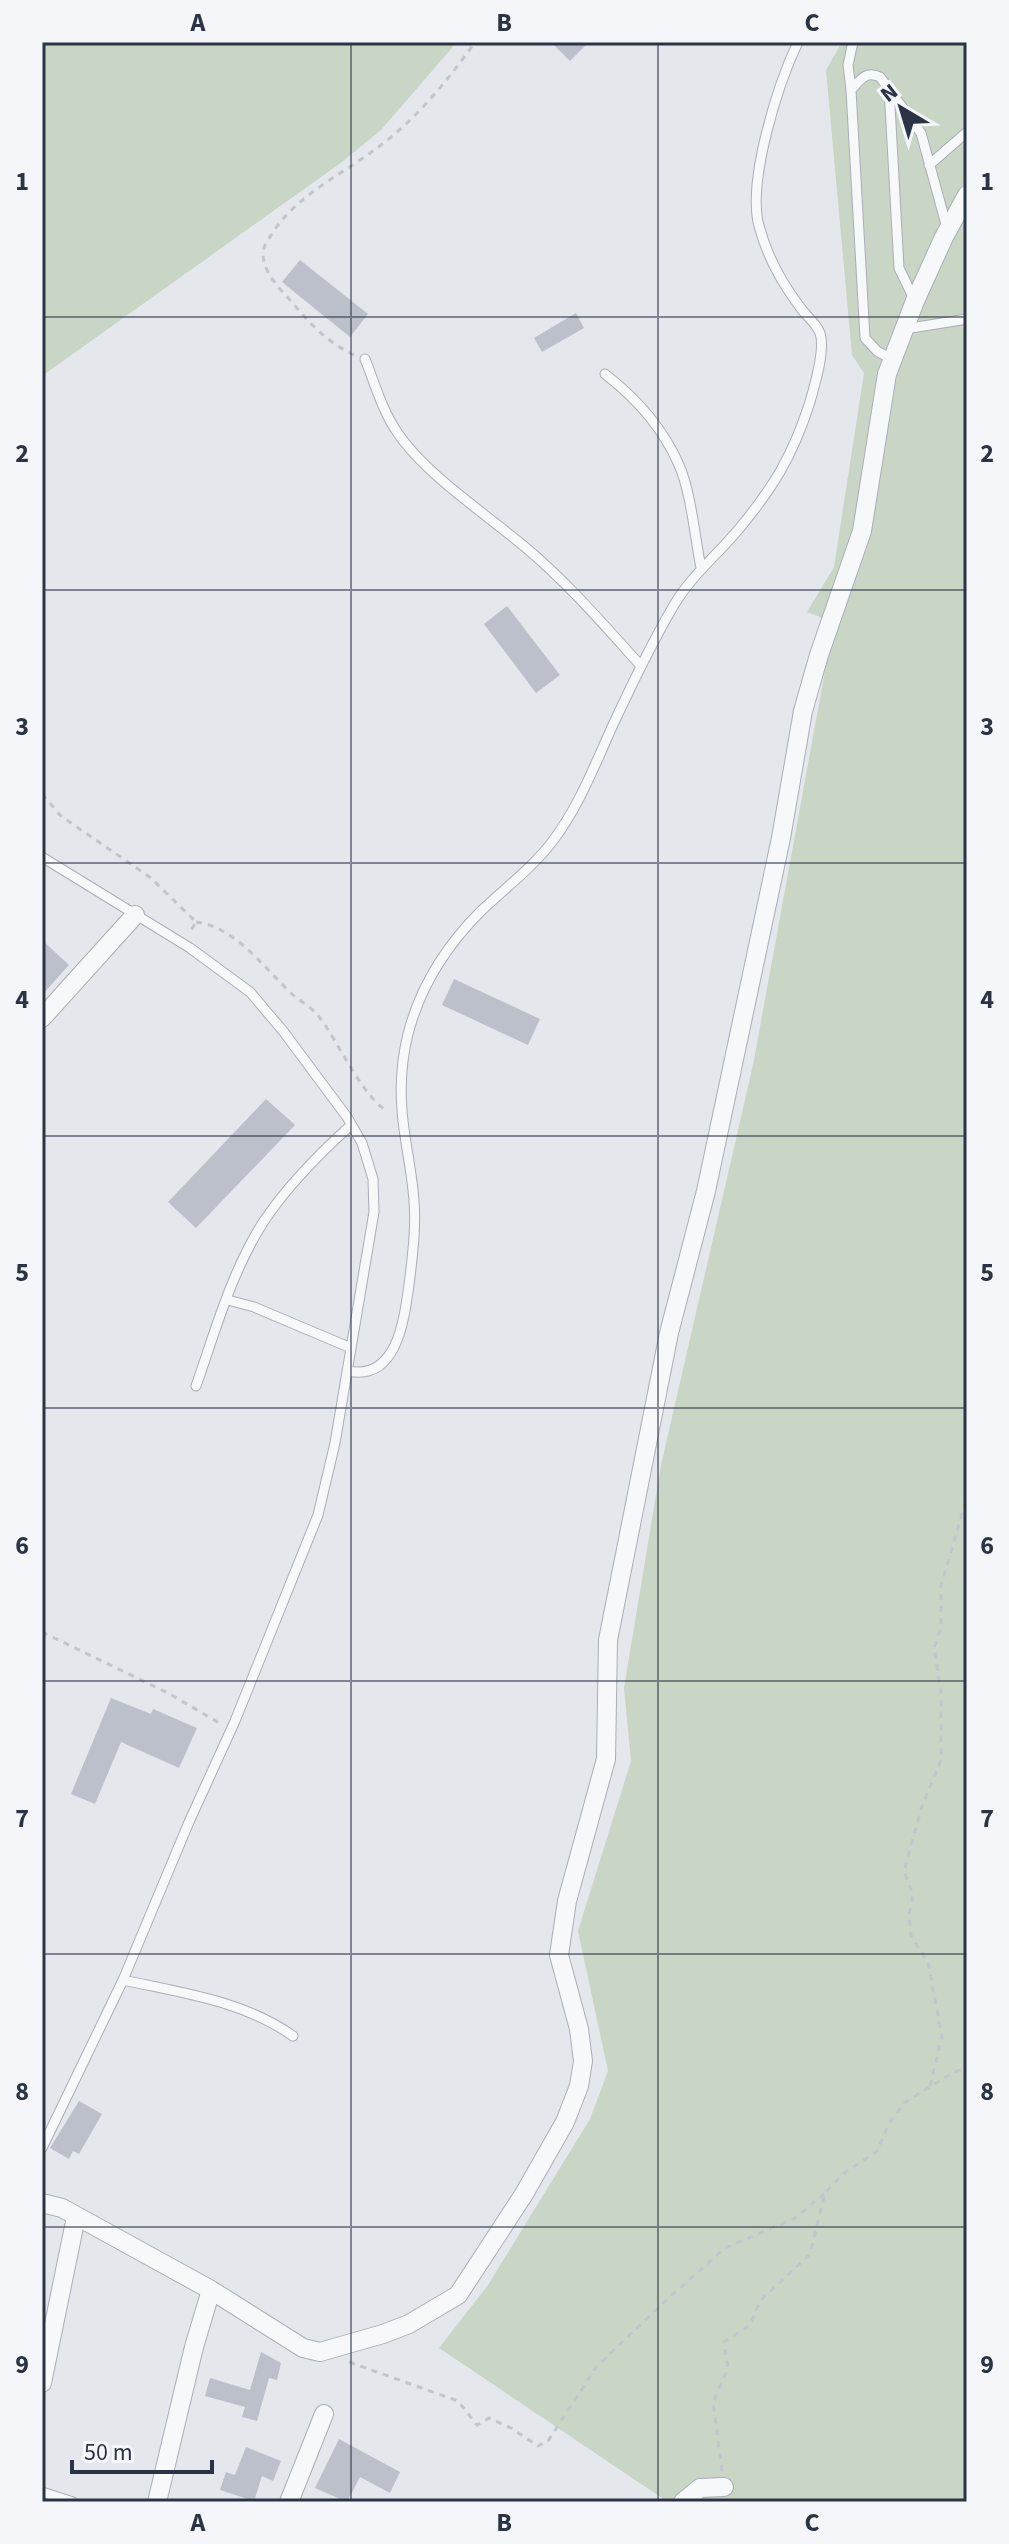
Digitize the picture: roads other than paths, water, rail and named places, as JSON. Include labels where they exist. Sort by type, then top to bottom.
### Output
[{"type":"street","points":[[42,2203],[62,2208],[211,2290],[303,2348],[320,2352],[409,2324],[458,2295],[524,2194],[565,2122],[579,2086],[583,2061],[579,2029],[559,1955],[567,1901],[606,1759],[608,1640],[669,1333],[706,1191],[771,884],[803,711],[862,531],[887,374],[915,301],[967,195]]},
{"type":"street","points":[[42,1018],[135,915]]},
{"type":"street","points":[[42,2383],[76,2217]]},
{"type":"street","points":[[157,2502],[194,2347],[211,2290]]},
{"type":"street","points":[[289,2502],[324,2414]]},
{"type":"street","points":[[683,2502],[700,2488],[724,2487]]},
{"type":"lane","points":[[348,1371],[359,1373],[371,1370],[384,1362],[396,1343],[405,1315],[415,1236],[414,1200],[403,1118],[402,1072],[422,994],[456,938],[528,869],[571,814],[641,666],[676,601],[782,473],[810,402],[822,349],[820,332],[772,266],[758,223],[755,197],[769,119],[798,42]]},
{"type":"lane","points":[[853,42],[848,65],[865,338],[877,351],[893,360]]},
{"type":"lane","points":[[851,90],[865,75],[873,74],[889,88],[916,124],[947,231]]},
{"type":"lane","points":[[889,88],[899,268],[915,301]]},
{"type":"lane","points":[[929,165],[967,132]]},
{"type":"lane","points":[[905,329],[967,319]]},
{"type":"lane","points":[[365,359],[384,411],[418,457],[529,550],[599,619],[641,666]]},
{"type":"lane","points":[[605,374],[628,392],[660,429],[680,467],[701,568]]},
{"type":"lane","points":[[42,857],[183,944],[250,992],[283,1031],[362,1143],[373,1179],[374,1212],[335,1443],[318,1515],[231,1730],[123,1980],[42,2148]]},
{"type":"lane","points":[[196,1386],[242,1262],[264,1220],[318,1155],[351,1125]]},
{"type":"lane","points":[[228,1300],[254,1307],[351,1348]]},
{"type":"lane","points":[[123,1980],[232,2005],[271,2020],[293,2036]]},
{"type":"lane","points":[[42,2492],[73,2502]]}]
